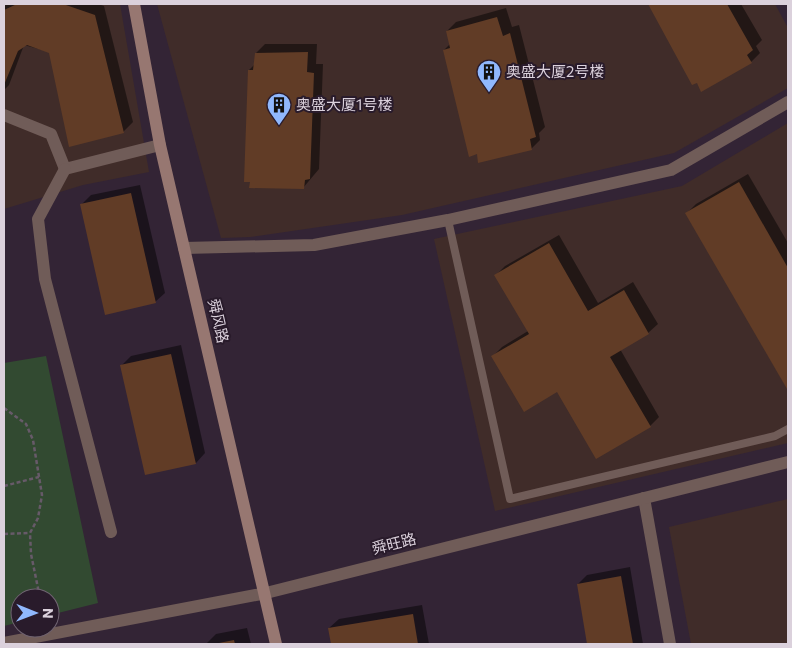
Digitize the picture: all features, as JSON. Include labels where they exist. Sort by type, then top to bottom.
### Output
[{"type":"street","name":"舜风路","points":[[134,4],[160,145],[266,593],[276,644]]},
{"type":"street","points":[[184,248],[314,245],[448,220],[671,170],[788,102]]},
{"type":"street","points":[[4,114],[51,134],[65,169]]},
{"type":"street","points":[[111,532],[45,279],[38,219],[65,169],[160,145]]},
{"type":"street","name":"舜旺路","points":[[4,643],[266,593],[788,462]]},
{"type":"street","points":[[644,498],[670,644]]},
{"type":"lane","points":[[448,220],[510,499],[774,436],[788,428]]},
{"type":"path","points":[[4,408],[26,424],[32,440],[39,477],[42,495],[38,518],[30,533],[31,554],[38,588]]},
{"type":"path","points":[[4,486],[39,477]]},
{"type":"path","points":[[4,534],[30,533]]},
{"type":"shaded area","points":[[4,4],[120,4],[149,172],[83,185],[4,209]]},
{"type":"shaded area","points":[[157,4],[775,4],[788,28],[788,88],[674,153],[402,215],[250,237],[221,238]]},
{"type":"shaded area","points":[[788,123],[788,443],[495,511],[434,239],[682,186]]},
{"type":"shaded area","points":[[788,499],[788,644],[691,644],[669,527]]},
{"type":"green space","points":[[46,356],[98,603],[60,612],[60,588],[10,588],[10,624],[4,626],[4,363]]},
{"type":"building","points":[[17,4],[63,4],[95,15],[124,133],[69,147],[49,53],[27,45],[18,51],[4,85],[4,10]]},
{"type":"building","points":[[648,4],[727,4],[753,50],[747,55],[752,63],[701,92],[697,83],[692,85]]},
{"type":"building","name":"奥盛大厦2号楼","points":[[497,17],[503,36],[510,33],[536,137],[530,139],[532,150],[478,163],[477,154],[469,157],[443,50],[450,48],[446,31]]},
{"type":"building","name":"奥盛大厦1号楼","points":[[308,52],[307,72],[314,73],[310,179],[305,180],[304,189],[249,188],[250,182],[244,182],[248,70],[253,70],[255,53]]},
{"type":"building","points":[[739,182],[788,268],[787,389],[685,213]]},
{"type":"building","points":[[131,193],[156,303],[105,315],[80,204]]},
{"type":"building","points":[[549,243],[588,311],[624,290],[649,334],[610,357],[651,427],[596,459],[557,392],[524,412],[491,356],[529,334],[494,275]]},
{"type":"building","points":[[171,354],[196,464],[145,475],[120,365]]},
{"type":"building","points":[[621,576],[633,644],[587,644],[577,584]]},
{"type":"building","points":[[413,614],[418,644],[331,644],[328,628]]},
{"type":"building","points":[[234,640],[235,644],[219,644],[219,643]]},
{"type":"place","name":"奥盛大厦2号楼","points":[[489,93]]},
{"type":"place","name":"奥盛大厦1号楼","points":[[279,126]]}]
